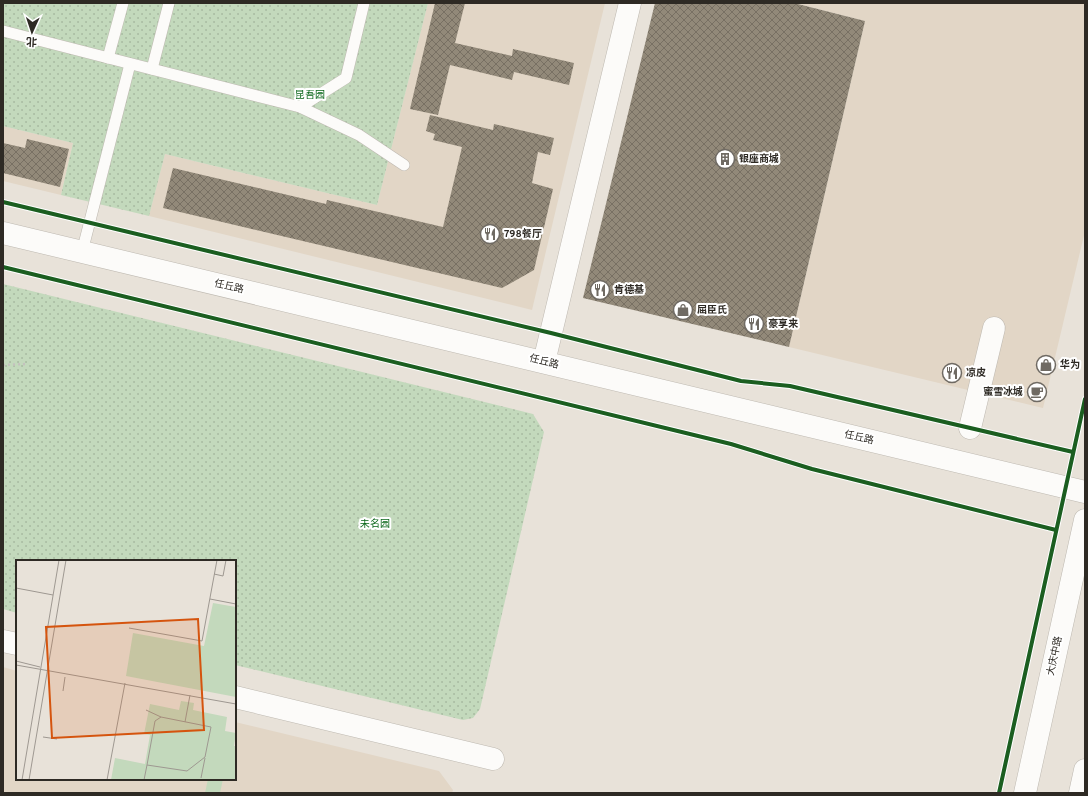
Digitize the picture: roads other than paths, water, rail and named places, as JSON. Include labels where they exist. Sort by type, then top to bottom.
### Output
[{"type":"street","points":[[544,362],[630,3]]},
{"type":"street","name":"任丘路","points":[[3,233],[1085,492]]},
{"type":"street","points":[[970,428],[994,328]]},
{"type":"street","name":"大庆中路","points":[[1024,793],[1085,520]]},
{"type":"street","points":[[3,641],[16,644]]},
{"type":"street","points":[[236,697],[493,759]]},
{"type":"street","points":[[1080,793],[1085,770]]},
{"type":"lane","points":[[108,58],[123,3]]},
{"type":"lane","points":[[152,69],[168,3]]},
{"type":"lane","points":[[300,107],[346,78],[364,3]]},
{"type":"lane","points":[[3,31],[300,107],[360,135],[404,165]]},
{"type":"lane","points":[[82,252],[130,64]]},
{"type":"place","name":"银座商城","points":[[725,159]]},
{"type":"place","name":"798餐厅","points":[[490,234]]},
{"type":"place","name":"肯德基","points":[[600,290]]},
{"type":"place","name":"屈臣氏","points":[[683,310]]},
{"type":"place","name":"豪享来","points":[[754,324]]},
{"type":"place","name":"华为","points":[[1046,365]]},
{"type":"place","name":"凉皮","points":[[952,373]]},
{"type":"place","name":"蜜雪冰城","points":[[1037,392]]},
{"type":"park label","name":"昆吾园","points":[[310,95]]},
{"type":"park label","name":"未名园","points":[[375,524]]}]
